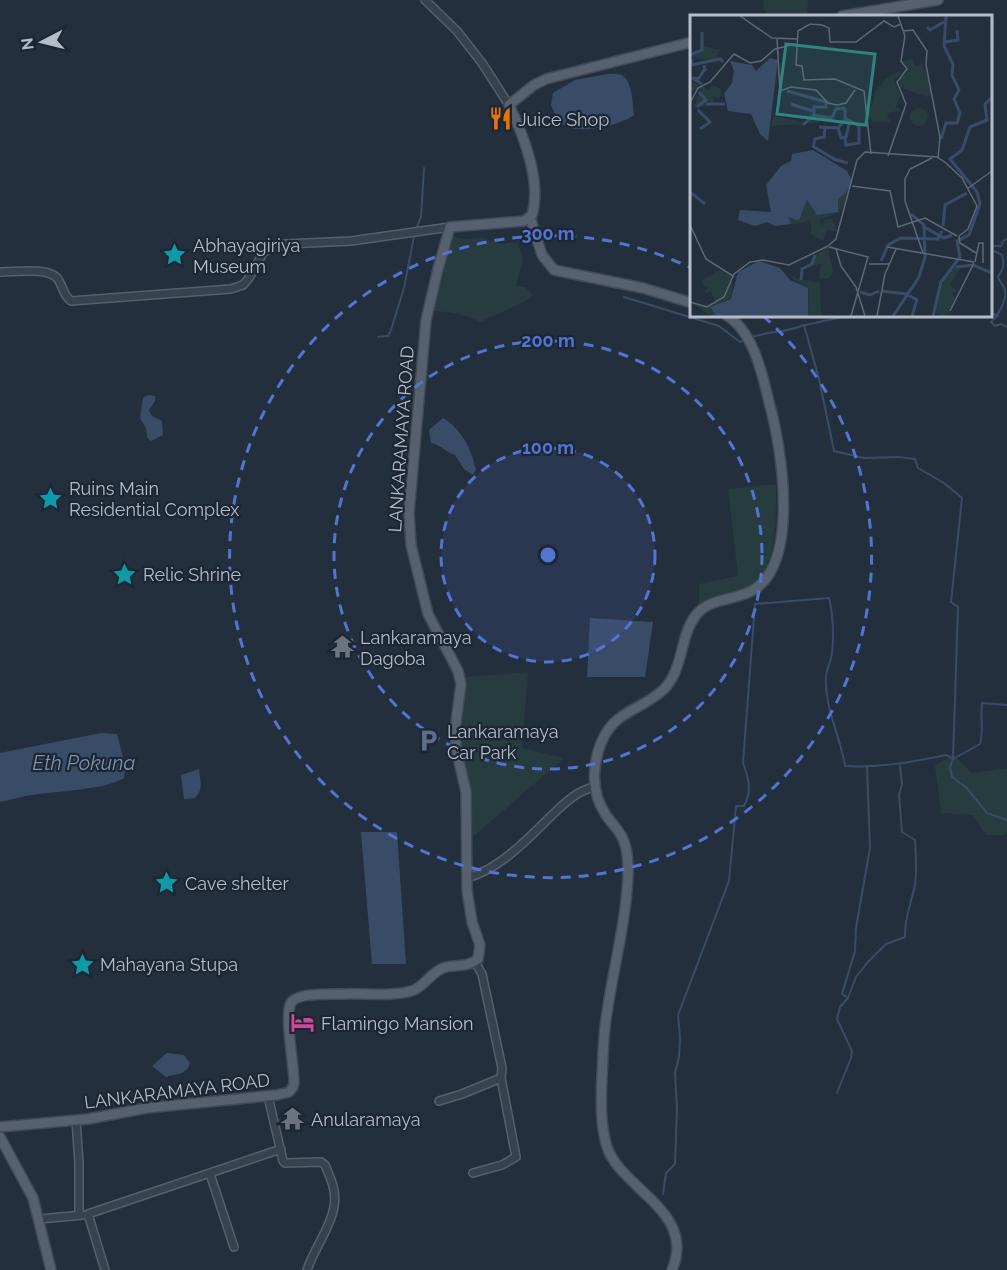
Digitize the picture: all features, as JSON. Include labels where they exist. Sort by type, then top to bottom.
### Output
[{"type":"main road","points":[[848,15],[938,0]]},
{"type":"main road","points":[[690,43],[546,79],[534,85],[509,105],[523,136],[530,164],[534,204],[530,217],[543,255],[554,270],[643,288],[690,302]]},
{"type":"main road","points":[[450,227],[524,221],[530,217]]},
{"type":"main road","name":"LANKARAMAYA ROAD","points":[[0,1127],[76,1120],[147,1108],[289,1092],[293,1087],[289,1010],[293,999],[327,994],[409,992],[425,983],[439,970],[468,965],[480,956],[480,945],[468,905],[466,792],[456,748],[455,730],[461,684],[458,671],[428,614],[413,556],[409,520],[424,337],[429,305],[450,227]]},
{"type":"main road","points":[[672,1270],[677,1251],[671,1227],[655,1202],[625,1174],[613,1159],[603,1130],[601,1098],[605,1026],[626,893],[628,864],[622,837],[600,806],[595,787],[595,765],[606,734],[622,715],[652,698],[666,686],[676,671],[694,618],[706,607],[747,594],[759,586],[769,575],[777,557],[784,507],[781,456],[769,401],[750,343],[745,332],[735,320],[728,316]]},
{"type":"main road","points":[[0,1137],[29,1187],[40,1220],[51,1270]]},
{"type":"street","points":[[425,0],[457,31],[482,63],[509,105]]},
{"type":"street","points":[[0,272],[51,273],[59,279],[64,296],[71,301],[231,290],[243,285],[263,253],[272,247],[286,244],[351,241],[450,227]]},
{"type":"street","points":[[466,878],[481,873],[520,846],[574,794],[595,787]]},
{"type":"street","points":[[473,1173],[502,1165],[516,1156],[501,1078],[502,1068],[482,974],[475,962]]},
{"type":"street","points":[[439,1101],[501,1078]]},
{"type":"street","points":[[268,1096],[283,1161],[285,1163],[321,1162],[325,1164],[334,1190],[332,1219],[320,1239],[307,1270]]},
{"type":"street","points":[[76,1120],[80,1163],[79,1215]]},
{"type":"street","points":[[40,1220],[88,1214],[281,1149]]},
{"type":"street","points":[[210,1174],[234,1247]]},
{"type":"street","points":[[88,1214],[105,1270]]},
{"type":"green space","points":[[763,0],[808,0],[807,15],[769,15],[764,9]]},
{"type":"green space","points":[[454,236],[464,239],[484,238],[501,244],[517,242],[523,259],[516,286],[525,287],[533,295],[524,302],[480,322],[457,314],[434,311],[440,276]]},
{"type":"green space","points":[[776,484],[772,550],[763,574],[756,583],[744,591],[699,604],[699,584],[738,576],[728,489]]},
{"type":"green space","points":[[528,672],[522,748],[564,758],[473,837],[471,793],[462,758],[458,721],[464,700],[466,677]]},
{"type":"green space","points":[[953,754],[972,773],[1007,768],[1007,833],[1005,835],[986,835],[973,815],[941,813],[935,766]]},
{"type":"water","points":[[620,74],[626,79],[634,115],[615,124],[592,129],[575,129],[559,123],[551,105],[553,93],[575,80]]},
{"type":"water","points":[[149,395],[155,396],[155,401],[149,410],[152,416],[162,421],[163,435],[151,441],[147,437],[146,428],[140,418],[143,398]]},
{"type":"water","points":[[443,418],[455,428],[468,447],[476,470],[473,475],[464,469],[455,455],[431,443],[429,430]]},
{"type":"water","points":[[590,618],[653,622],[645,677],[587,677]]},
{"type":"water","name":"Eth Pokuna","points":[[101,733],[117,734],[125,766],[124,778],[93,788],[0,802],[0,753]]},
{"type":"water","points":[[199,769],[200,791],[195,798],[184,799],[181,775]]},
{"type":"water","points":[[361,832],[397,832],[406,964],[372,964]]},
{"type":"water","points":[[167,1053],[184,1055],[190,1063],[189,1067],[181,1073],[166,1077],[152,1066]]},
{"type":"waterway","points":[[378,337],[388,336],[404,288],[415,231],[421,217],[424,168]]},
{"type":"waterway","points":[[992,246],[1001,246],[1007,239]]},
{"type":"waterway","points":[[992,250],[1002,255],[1003,266],[998,276],[1005,290],[1005,298],[991,322],[995,326],[1001,324],[1007,327]]},
{"type":"waterway","points":[[624,297],[719,326],[740,342],[744,340]]},
{"type":"waterway","points":[[992,313],[998,316]]},
{"type":"waterway","points":[[805,325],[847,316]]},
{"type":"waterway","points":[[749,338],[804,325],[819,379],[834,451],[864,458],[915,459],[918,468],[944,483],[962,498],[951,602],[958,607],[953,759],[950,767],[952,777],[966,787],[987,813],[1007,820]]},
{"type":"waterway","points":[[663,1194],[666,1173],[675,1164],[677,1109],[675,1073],[680,1037],[678,1015],[729,881],[736,806],[744,806],[749,790],[743,763],[755,604],[829,598],[833,639],[826,676],[827,699],[845,766],[883,765],[946,755],[953,759],[980,744],[982,703],[1007,705]]},
{"type":"waterway","points":[[837,1093],[852,1051],[837,1019],[840,1007],[848,998],[856,977],[867,963],[886,944],[905,937],[915,884],[916,857],[915,840],[902,832],[899,795],[902,784],[900,766]]},
{"type":"waterway","points":[[848,998],[842,994],[855,951],[856,928],[870,848],[867,767]]},
{"type":"place","name":"Juice Shop","points":[[500,119]]},
{"type":"place","name":"Abhayagiriya Museum","points":[[175,255]]},
{"type":"place","name":"Ruins Main Residential Complex","points":[[51,498]]},
{"type":"place","name":"Relic Shrine","points":[[125,574]]},
{"type":"place","name":"Lankaramaya Dagoba","points":[[342,647]]},
{"type":"place","name":"Lankaramaya Car Park","points":[[429,741]]},
{"type":"place","name":"Cave shelter","points":[[167,883]]},
{"type":"place","name":"Mahayana Stupa","points":[[82,964]]},
{"type":"place","name":"Flamingo Mansion","points":[[303,1023]]},
{"type":"place","name":"Anularamaya","points":[[293,1119]]}]
